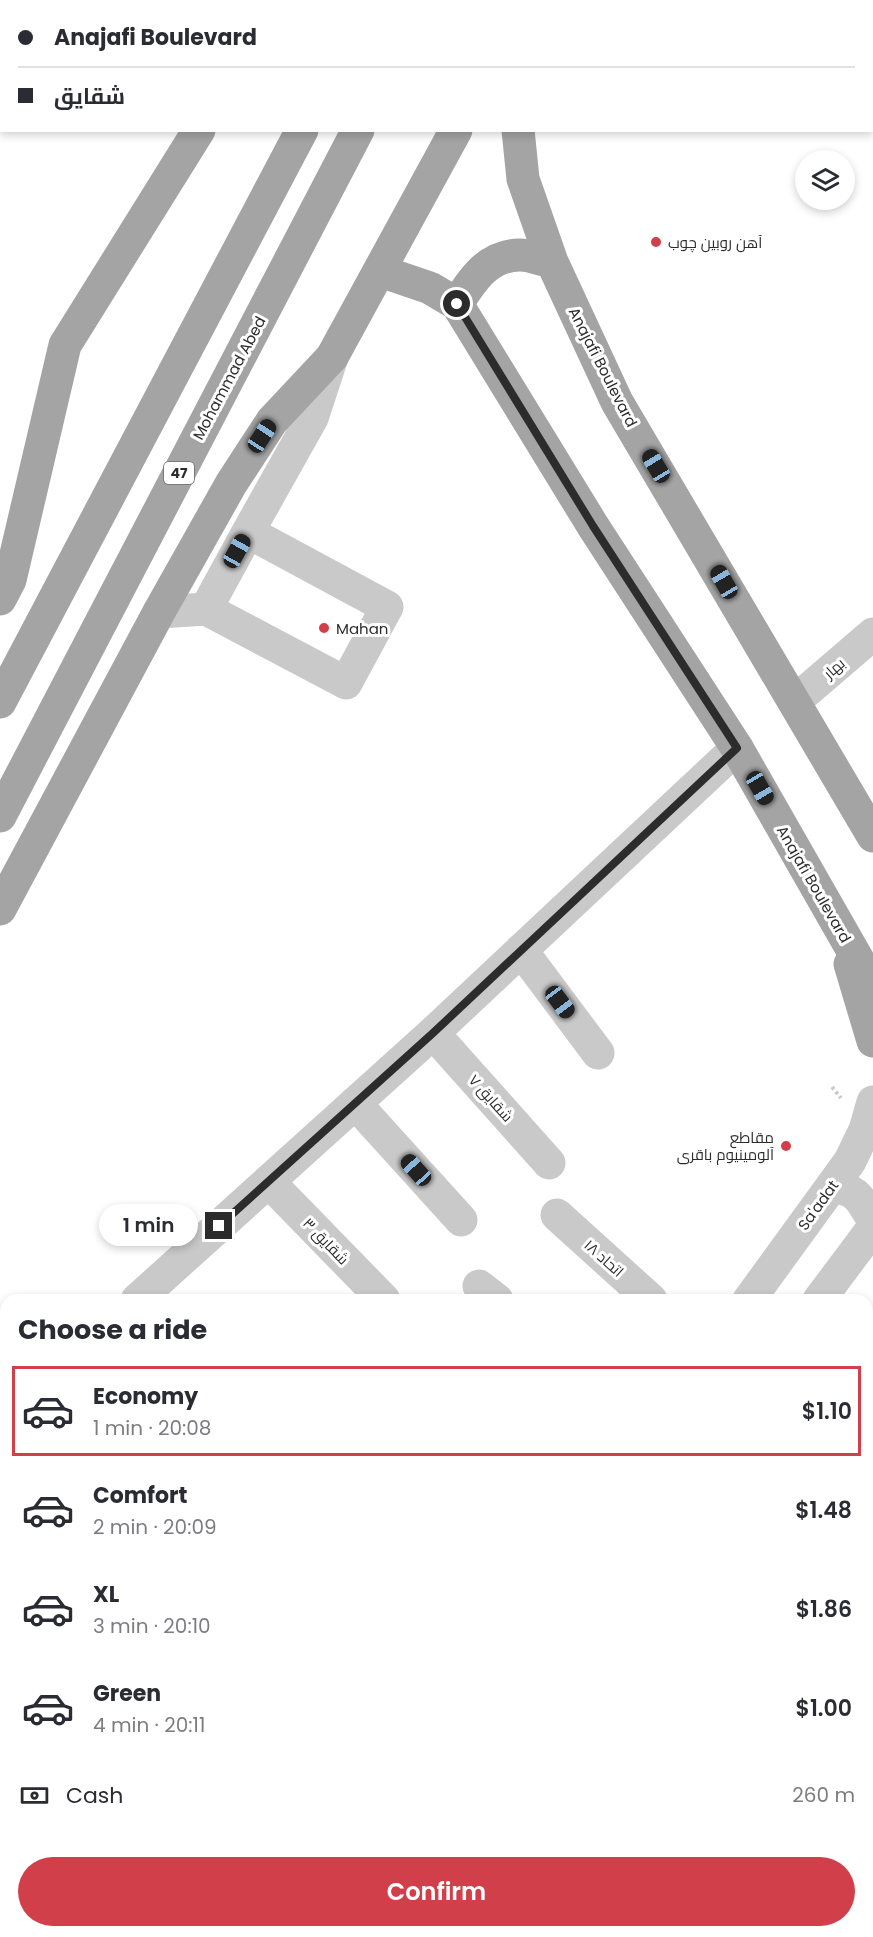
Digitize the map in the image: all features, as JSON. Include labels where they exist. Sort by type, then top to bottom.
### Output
[{"type":"main road","points":[[0,599],[9,580],[65,345],[199,132]]},
{"type":"main road","points":[[0,702],[301,132]]},
{"type":"main road","name":"Mohammad Abed","points":[[0,816],[357,132]]},
{"type":"main road","points":[[0,909],[159,612],[231,484],[272,421],[332,357],[455,132]]},
{"type":"main road","name":"Anajafi Boulevard","points":[[518,132],[523,179],[552,262],[617,402],[873,836]]},
{"type":"main road","points":[[457,304],[475,276],[498,258],[521,255],[552,262]]},
{"type":"main road","name":"Anajafi Boulevard","points":[[380,271],[430,288],[457,304],[599,536],[737,748],[873,986]]},
{"type":"main road","points":[[840,930],[873,1041]]},
{"type":"street","points":[[206,609],[312,418],[332,357]]},
{"type":"street","points":[[159,612],[206,609],[346,683],[387,607],[248,532]]},
{"type":"street","name":"بهار","points":[[795,702],[873,634]]},
{"type":"street","points":[[144,1294],[433,1033],[737,748]]},
{"type":"street","points":[[520,950],[598,1053]]},
{"type":"street","name":"شقایق ۷","points":[[433,1033],[549,1162]]},
{"type":"street","name":"Sa'adat","points":[[753,1294],[850,1161],[865,1130],[873,1102]]},
{"type":"street","points":[[355,1103],[461,1220]]},
{"type":"street","name":"شقایق ۳","points":[[268,1182],[378,1294]]},
{"type":"street","points":[[831,1187],[842,1187],[851,1191],[863,1203],[873,1220]]},
{"type":"street","name":"اتحاد ۱۸","points":[[557,1215],[644,1294]]},
{"type":"street","points":[[824,1294],[873,1228]]},
{"type":"place","name":"آهن روبین چوب","points":[[656,242]]},
{"type":"place","name":"Mahan","points":[[324,628]]},
{"type":"place","name":"مقاطع آلومینیوم باقری","points":[[786,1146]]},
{"type":"route","points":[[219,1226],[433,1033],[737,748],[593,526],[457,304]]}]
